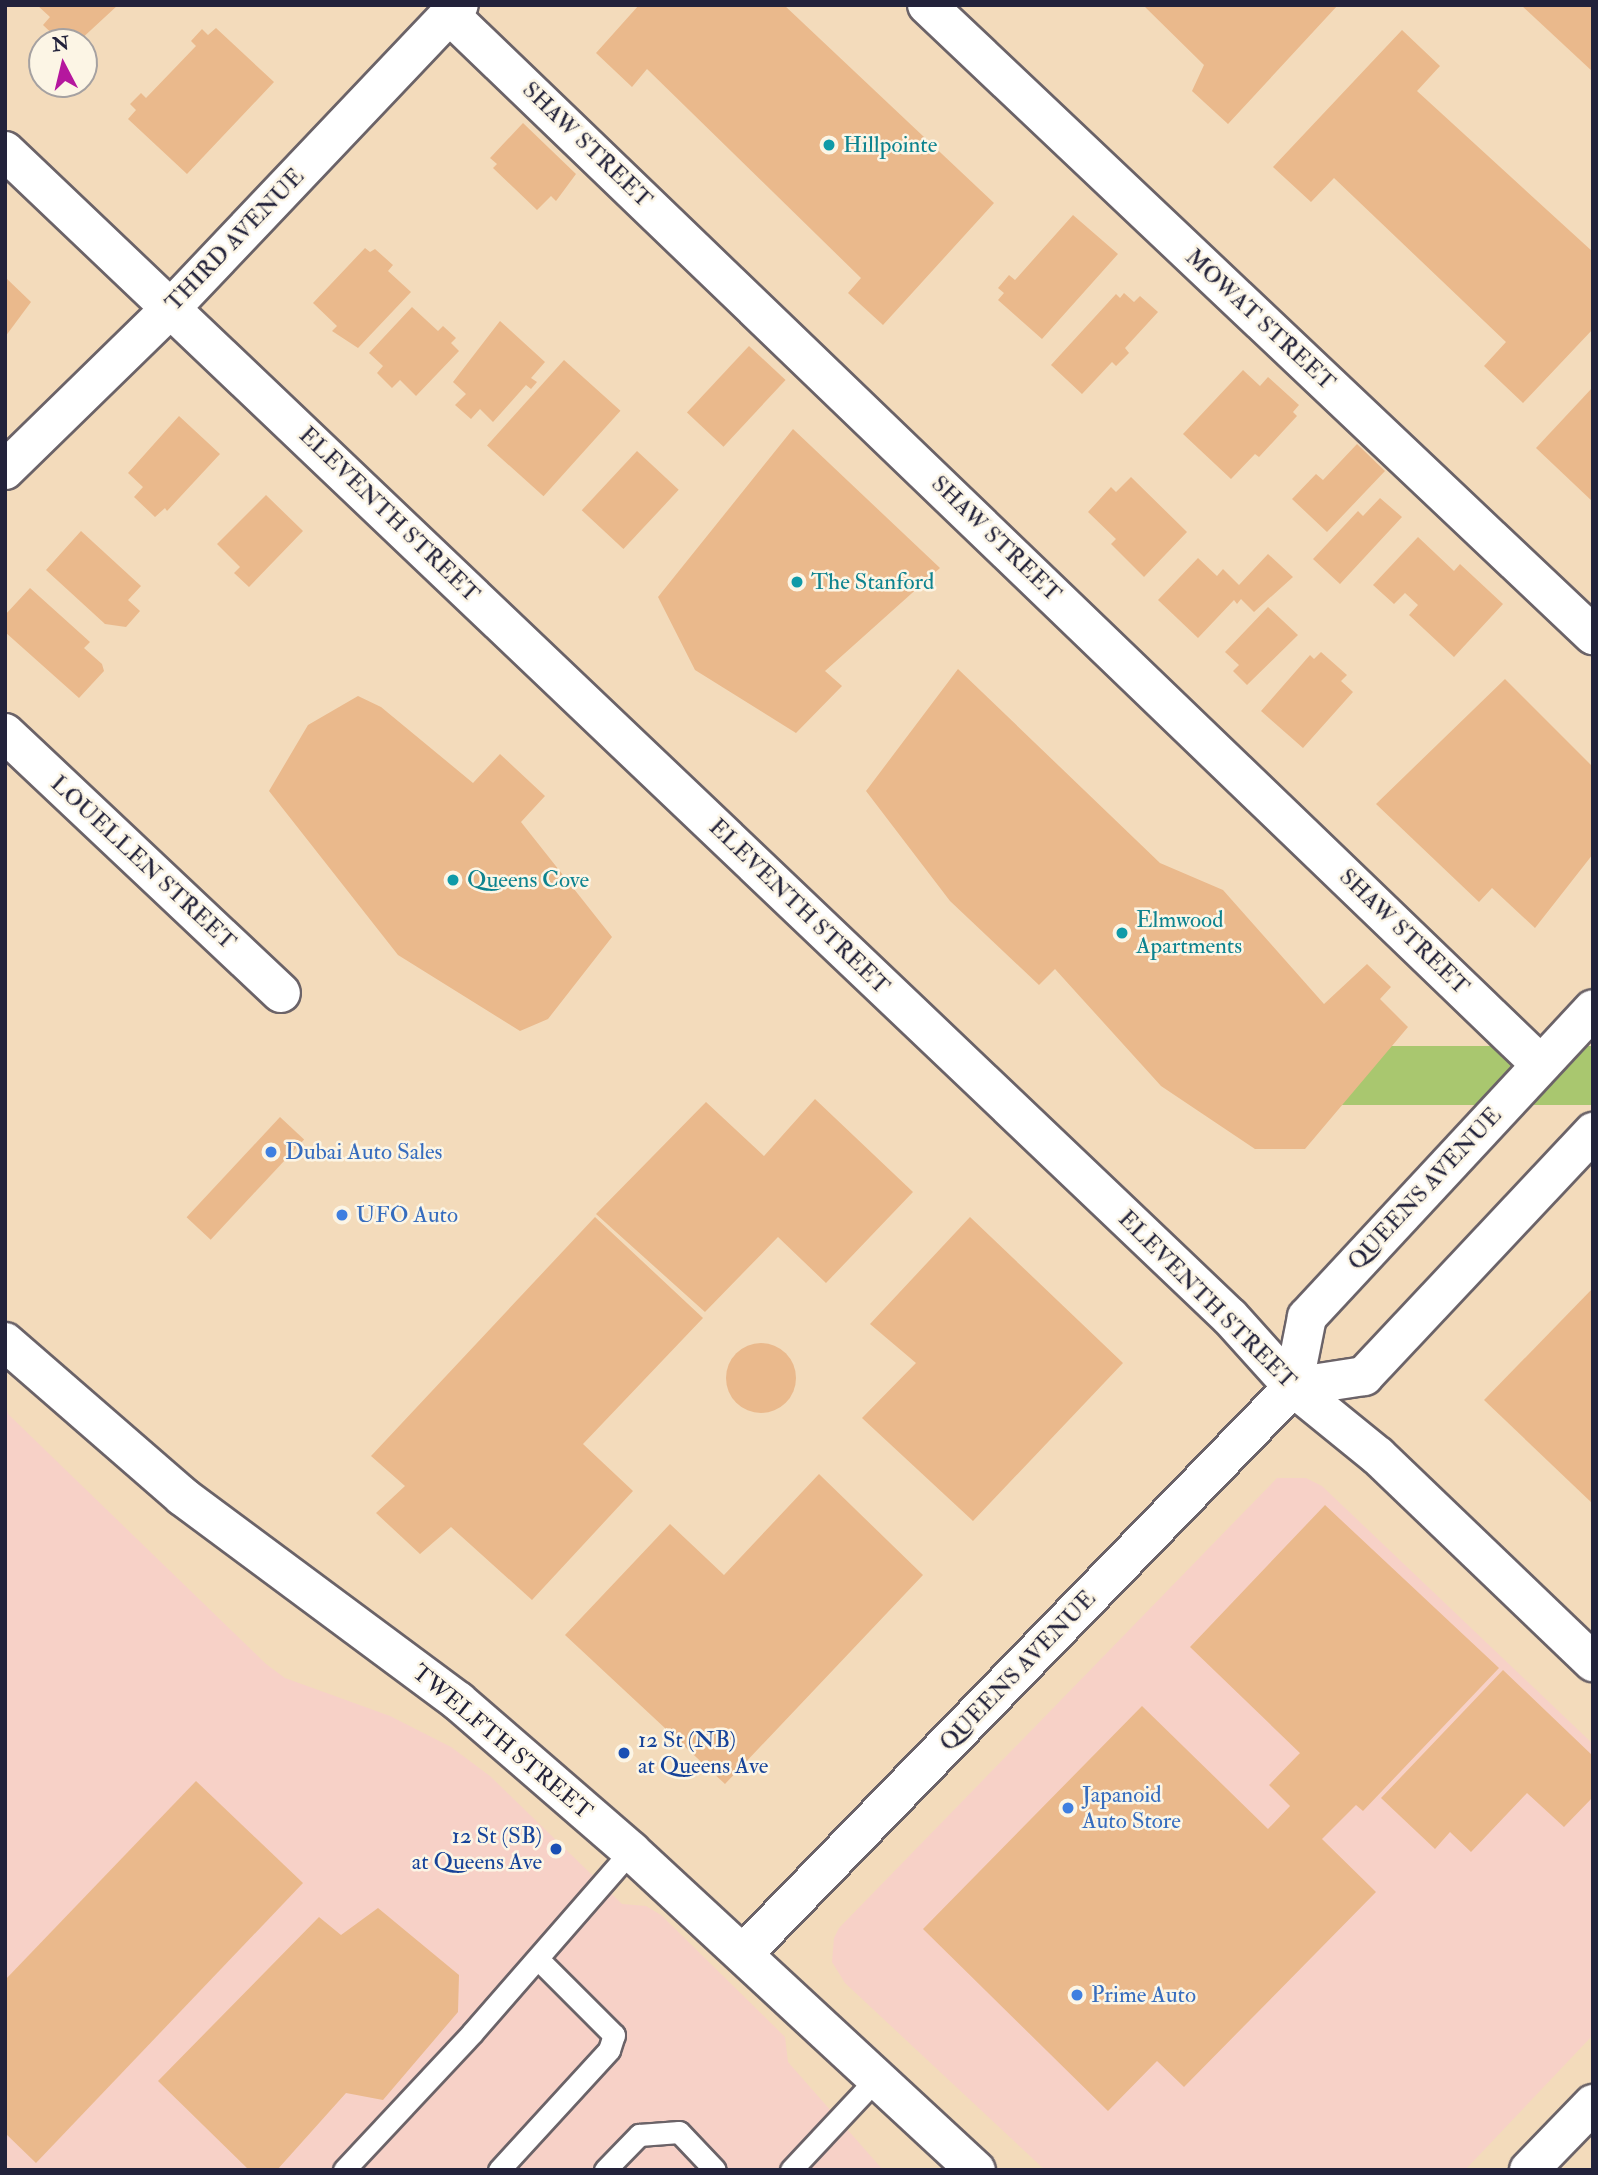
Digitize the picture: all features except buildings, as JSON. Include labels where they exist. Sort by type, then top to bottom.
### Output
[{"type":"street","name":"MOWAT STREET","points":[[927,5],[1593,635]]},
{"type":"street","name":"THIRD AVENUE","points":[[5,470],[171,308],[455,10]]},
{"type":"street","name":"SHAW STREET","points":[[455,10],[1540,1064]]},
{"type":"street","name":"ELEVENTH STREET","points":[[5,151],[1230,1317],[1293,1387],[1378,1456],[1593,1661]]},
{"type":"street","name":"LOUELLEN STREET","points":[[5,733],[281,993]]},
{"type":"street","name":"QUEENS AVENUE","points":[[743,1954],[1293,1387],[1307,1317],[1593,1009]]},
{"type":"street","points":[[1293,1387],[1364,1376],[1593,1132]]},
{"type":"street","name":"TWELFTH STREET","points":[[5,1342],[182,1496],[458,1701],[631,1851],[879,2076],[975,2170]]},
{"type":"street","points":[[1529,2170],[1593,2104]]},
{"type":"lane","points":[[344,2170],[538,1959],[631,1851]]},
{"type":"lane","points":[[499,2170],[609,2050],[614,2035],[538,1959]]},
{"type":"lane","points":[[794,2169],[879,2076]]},
{"type":"lane","points":[[605,2170],[639,2135],[678,2132],[715,2170]]},
{"type":"shaded area","points":[[5,1396],[8,1414],[266,1664],[285,1678],[390,1716],[451,1747],[490,1776],[622,1904],[646,1906],[661,1915],[785,2037],[788,2062],[883,2170],[5,2170]]},
{"type":"shaded area","points":[[1277,1478],[1306,1478],[1322,1486],[1593,1744],[1593,2035],[1465,2170],[1045,2170],[845,1983],[832,1962],[834,1938],[839,1928]]},
{"type":"green space","points":[[1205,1046],[1593,1046],[1593,1105],[1205,1105]]},
{"type":"place","name":"Hillpointe","points":[[829,145]]},
{"type":"place","name":"The Stanford","points":[[797,582]]},
{"type":"place","name":"Queens Cove","points":[[453,880]]},
{"type":"place","name":"Elmwood Apartments","points":[[1122,933]]},
{"type":"place","name":"Dubai Auto Sales","points":[[271,1152]]},
{"type":"place","name":"UFO Auto","points":[[342,1215]]},
{"type":"place","name":"12 St (NB) at Queens Ave","points":[[624,1753]]},
{"type":"place","name":"Japanoid Auto Store","points":[[1068,1808]]},
{"type":"place","name":"12 St (SB) at Queens Ave","points":[[556,1849]]},
{"type":"place","name":"Prime Auto","points":[[1077,1995]]}]
